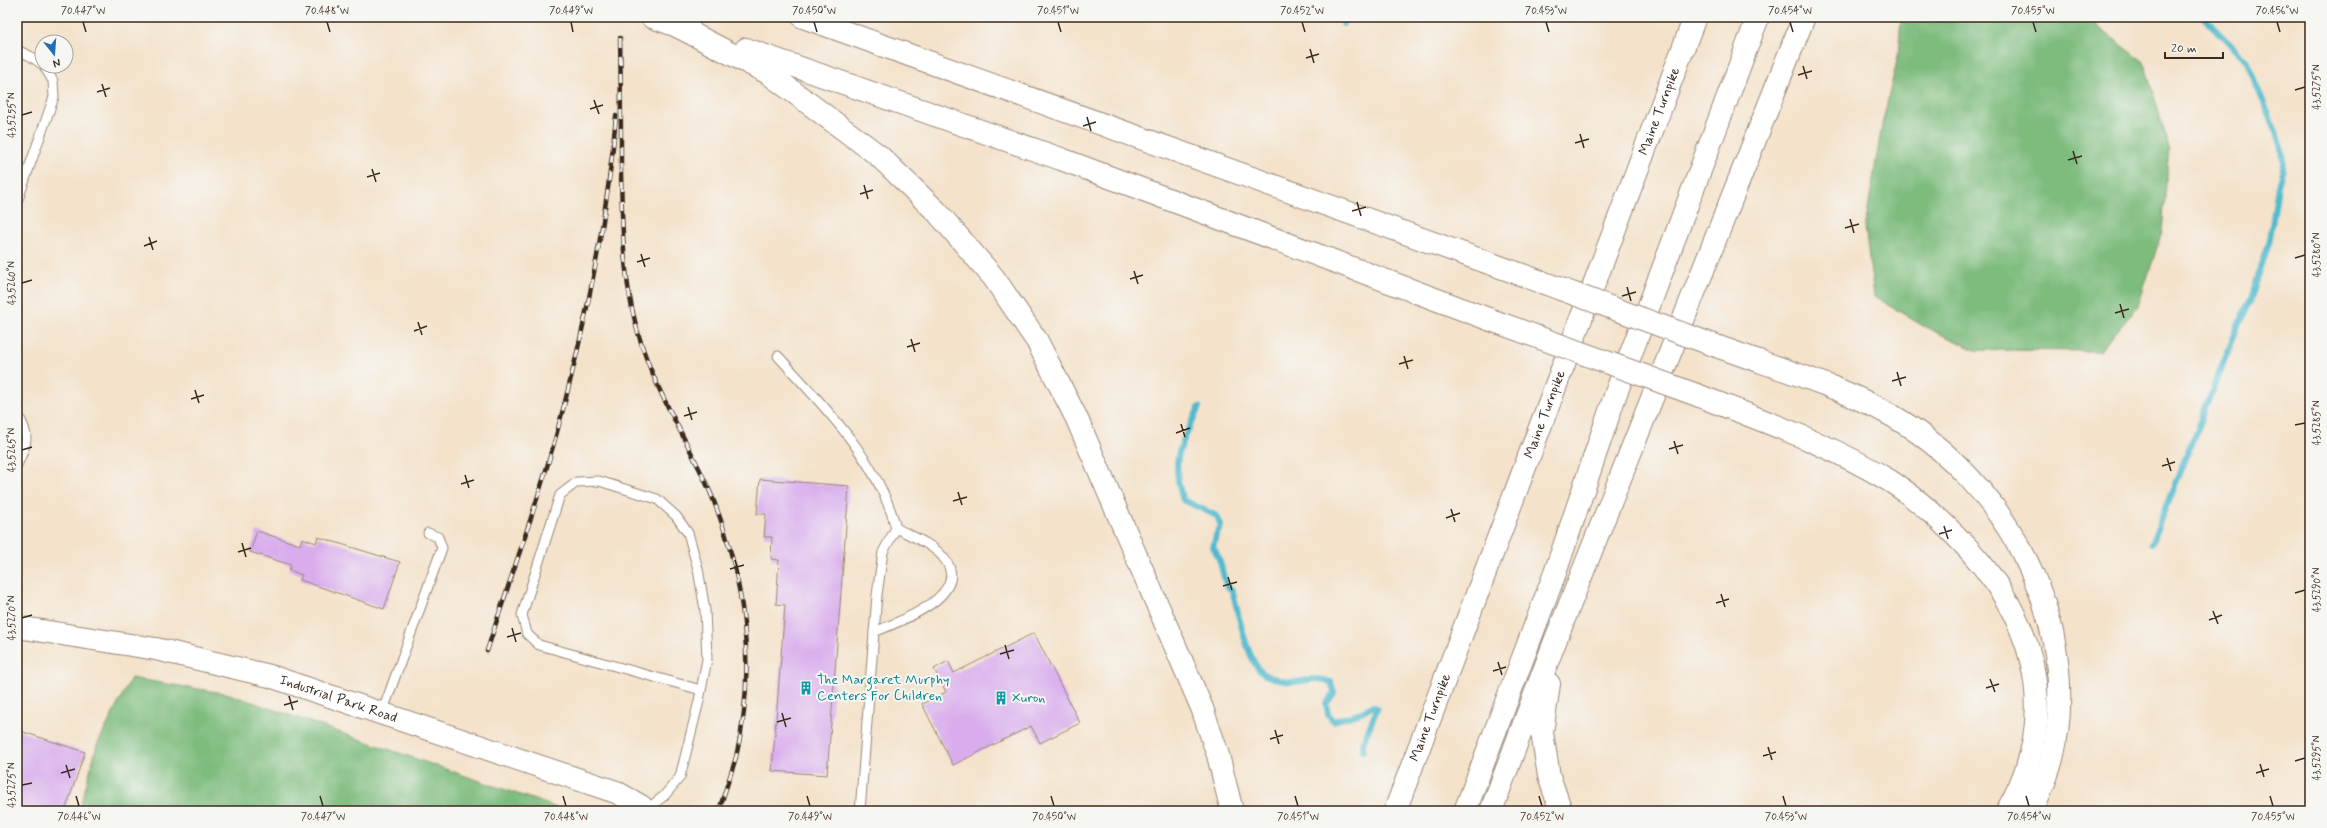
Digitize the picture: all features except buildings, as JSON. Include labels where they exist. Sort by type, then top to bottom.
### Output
[{"type":"main road","points":[[652,17],[829,77],[1061,159],[1491,320],[1697,395],[1803,436],[1847,456],[1891,482],[1944,524],[1988,572],[2004,594],[2015,615],[2030,653],[2035,673],[2036,711],[2031,749],[2024,777],[2007,811]]},
{"type":"main road","points":[[803,17],[1514,272],[1845,393],[1890,415],[1929,440],[1962,469],[1992,504],[2013,534],[2032,569],[2043,598],[2054,647],[2057,670],[2058,718],[2048,774],[2032,811]]},
{"type":"main road","name":"Maine Turnpike","points":[[1395,811],[1695,17]]},
{"type":"main road","points":[[1465,811],[1555,573],[1616,392],[1758,17]]},
{"type":"main road","points":[[1491,811],[1554,644],[1804,17]]},
{"type":"main road","points":[[677,26],[768,73],[878,155],[937,212],[994,278],[1037,342],[1076,417],[1202,708],[1218,755],[1232,811]]},
{"type":"main road","name":"Industrial Park Road","points":[[17,627],[156,649],[213,661],[270,676],[616,792],[637,803],[646,811]]},
{"type":"main road","points":[[1554,644],[1542,733],[1549,776],[1561,811]]},
{"type":"lane","points":[[17,50],[34,59]]},
{"type":"lane","points":[[17,202],[54,98],[52,81],[48,74]]},
{"type":"lane","points":[[778,356],[838,421],[858,450],[890,506],[896,528],[883,552],[874,632],[860,811]]},
{"type":"lane","points":[[17,414],[25,427],[27,443],[17,465]]},
{"type":"lane","points":[[646,811],[664,796],[680,777],[701,690],[707,659],[705,610],[698,569],[688,533],[676,516],[657,499],[599,482],[577,482],[560,495],[522,615],[527,634],[539,645],[701,690]]},
{"type":"lane","points":[[874,632],[910,617],[936,600],[949,587],[951,573],[943,557],[919,540],[896,528]]},
{"type":"lane","points":[[382,713],[442,548],[438,537],[428,533]]},
{"type":"green space","points":[[1901,17],[2085,17],[2144,62],[2169,147],[2162,232],[2138,306],[2100,351],[1975,350],[1923,326],[1874,296],[1865,227],[1882,125],[1898,56]]},
{"type":"green space","points":[[131,678],[229,694],[558,808],[561,811],[79,811],[97,745]]},
{"type":"waterway","points":[[1343,24],[1345,17]]},
{"type":"waterway","points":[[2151,544],[2240,321],[2250,302],[2270,239],[2278,185],[2283,169],[2282,147],[2246,60],[2203,17]]},
{"type":"waterway","points":[[1199,407],[1179,451],[1177,461],[1179,485],[1183,500],[1217,516],[1221,526],[1216,535],[1213,547],[1220,561],[1226,584],[1232,590],[1244,638],[1254,661],[1259,670],[1265,675],[1278,680],[1298,682],[1311,679],[1320,679],[1331,682],[1334,693],[1326,704],[1328,714],[1333,721],[1358,714],[1372,706],[1377,709],[1363,743],[1363,751]]},
{"type":"railway","points":[[620,38],[622,216],[625,261],[631,305],[636,327],[650,368],[666,404],[703,476],[723,526],[732,558],[744,624],[746,691],[742,724],[736,757],[719,811]]},
{"type":"railway","points":[[487,651],[549,460],[577,354],[601,236],[616,116]]},
{"type":"place","name":"The Margaret Murphy Centers For Children","points":[[806,688]]},
{"type":"place","name":"Xuron","points":[[1001,698]]}]
